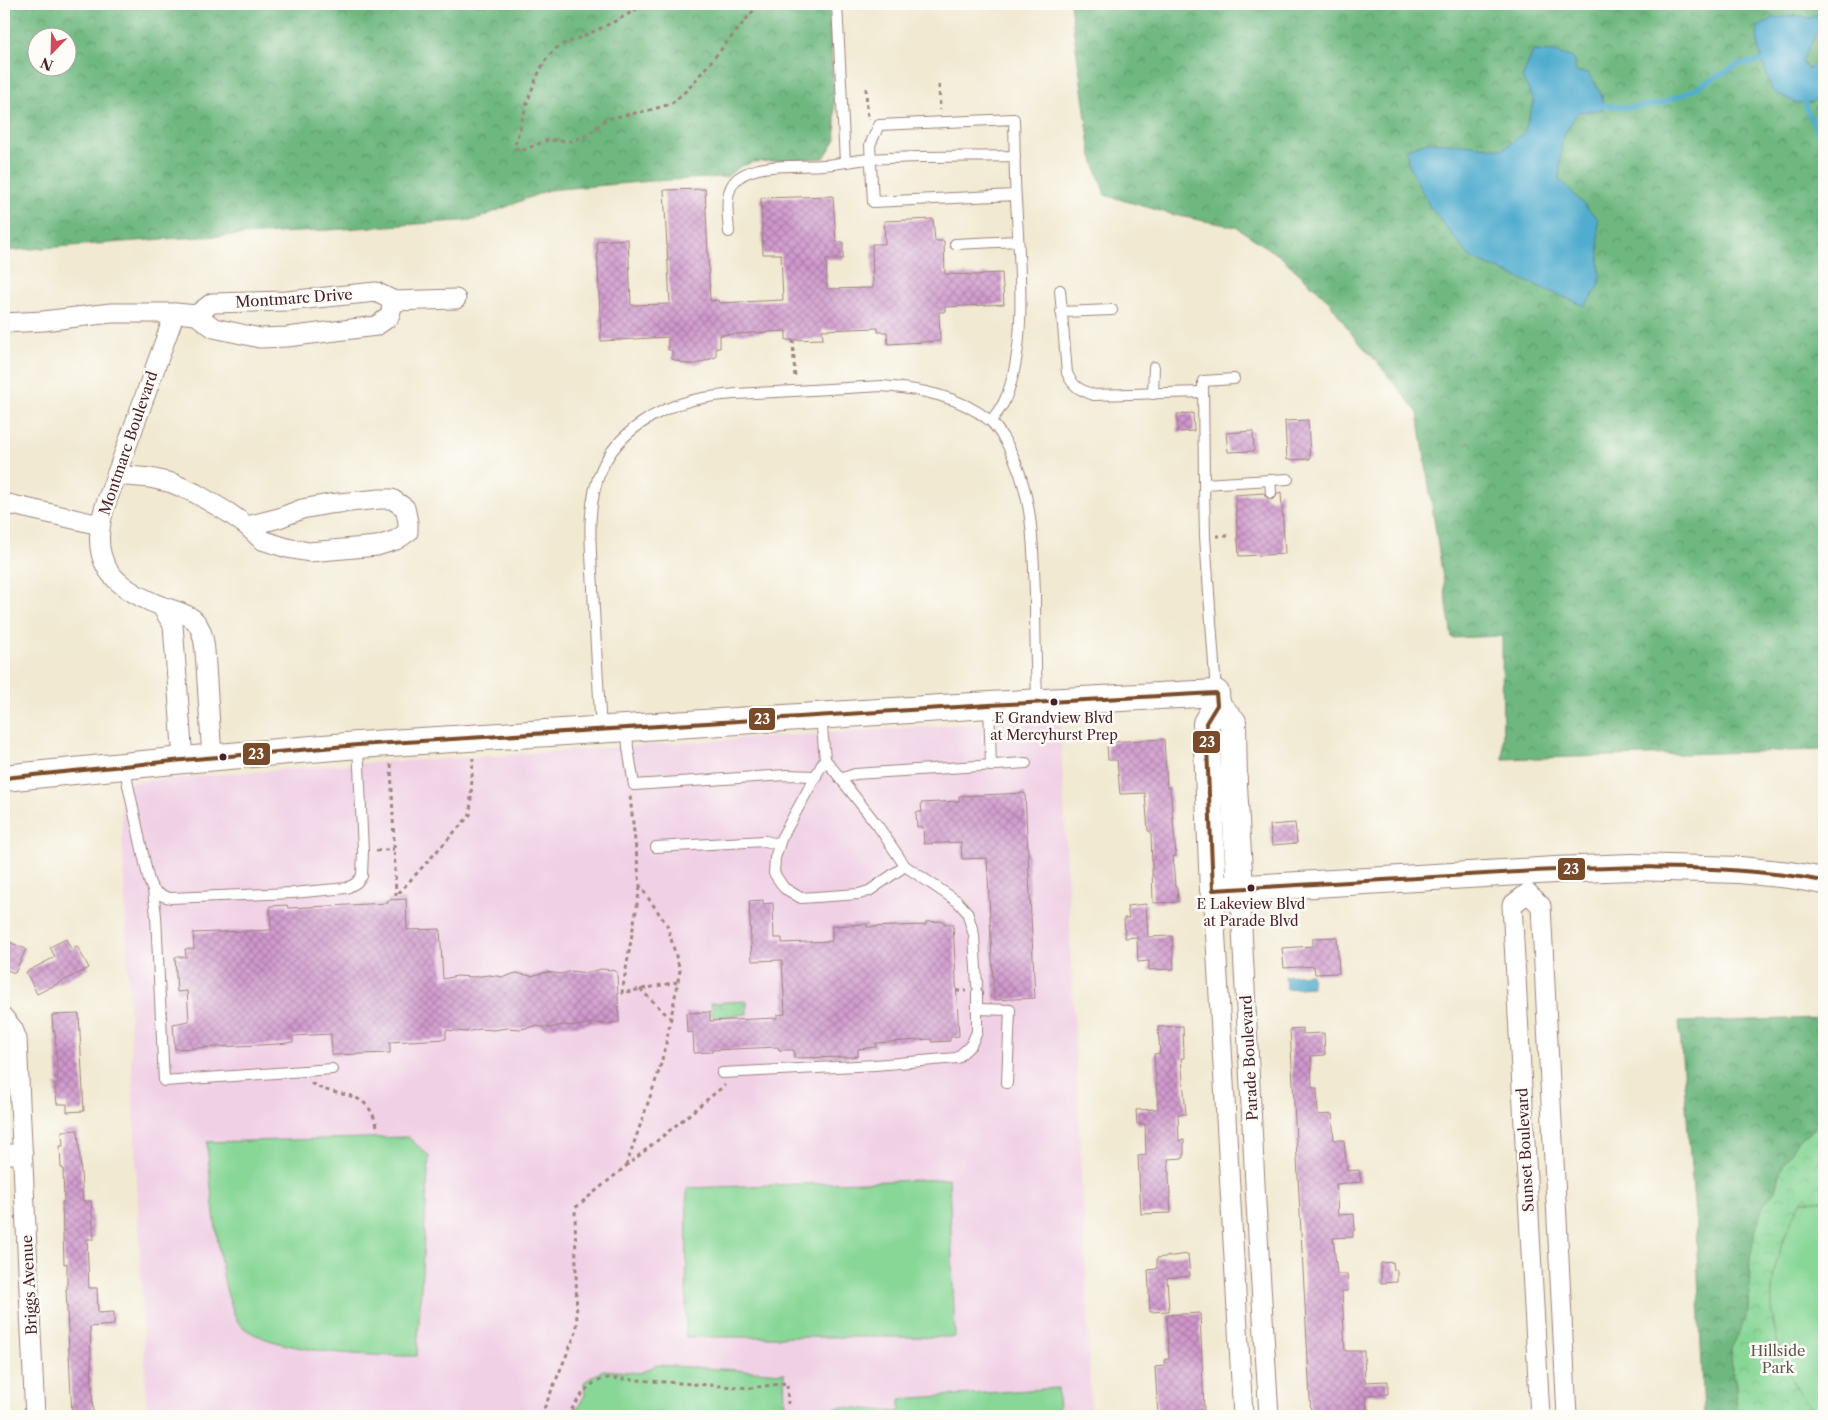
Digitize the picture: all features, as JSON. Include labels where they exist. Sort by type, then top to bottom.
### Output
[{"type":"street","name":"Montmarc Drive","points":[[196,315],[212,303],[287,300],[376,292],[394,301],[456,299]]},
{"type":"street","name":"Montmarc Drive","points":[[4,323],[43,321],[111,313],[175,313],[196,315],[214,328],[260,338],[286,337],[376,326],[389,317],[394,301]]},
{"type":"street","name":"Montmarc Boulevard","points":[[175,313],[116,475],[100,525],[99,547],[104,562],[117,582],[135,594],[160,606],[185,614],[199,626],[203,638],[212,757]]},
{"type":"street","points":[[116,475],[150,478],[172,483],[195,492],[247,526],[262,540],[309,552],[377,546],[396,540],[408,532],[405,508],[392,499],[329,504],[302,509],[279,518],[247,526]]},
{"type":"street","points":[[4,503],[100,525]]},
{"type":"street","points":[[160,606],[173,625],[183,760]]},
{"type":"street","points":[[4,778],[212,757],[358,745],[989,705],[1217,699]]},
{"type":"street","name":"Parade Boulevard","points":[[1217,699],[1233,722],[1234,785],[1269,1416]]},
{"type":"street","name":"Parade Boulevard","points":[[1217,699],[1206,723],[1213,890],[1243,1416]]},
{"type":"street","points":[[1213,890],[1529,882],[1631,867],[1715,869],[1790,875],[1824,882]]},
{"type":"street","name":"Sunset Boulevard","points":[[1540,1416],[1512,905],[1529,882],[1541,906],[1567,1416]]},
{"type":"street","name":"Briggs Avenue","points":[[4,1018],[13,1029],[17,1039],[35,1416]]},
{"type":"street","points":[[4,1154],[23,1154]]},
{"type":"lane","points":[[837,4],[845,162]]},
{"type":"lane","points":[[991,421],[1006,397],[1016,355],[1020,295],[1015,196],[1014,120],[880,125],[870,145],[873,202],[1015,196]]},
{"type":"lane","points":[[729,232],[728,198],[731,187],[738,178],[749,172],[764,168],[825,165],[870,159],[1015,156]]},
{"type":"lane","points":[[955,244],[1018,241]]},
{"type":"lane","points":[[1060,290],[1067,373],[1071,384],[1080,390],[1094,395],[1203,392]]},
{"type":"lane","points":[[1061,312],[1112,310]]},
{"type":"lane","points":[[1153,394],[1154,366]]},
{"type":"lane","points":[[1217,699],[1206,537],[1203,381],[1234,379]]},
{"type":"lane","points":[[602,730],[591,528],[595,486],[602,467],[616,447],[634,429],[649,418],[669,407],[726,394],[882,386],[907,388],[943,396],[976,411],[991,421],[1013,455],[1029,506],[1033,544],[1038,703]]},
{"type":"lane","points":[[1204,484],[1288,479]]},
{"type":"lane","points":[[1270,480],[1271,493]]},
{"type":"lane","points":[[989,705],[991,766]]},
{"type":"lane","points":[[821,716],[825,759],[779,844],[775,858],[774,873],[784,888],[801,898],[859,894],[869,891],[905,866]]},
{"type":"lane","points":[[627,728],[634,785],[816,776]]},
{"type":"lane","points":[[153,890],[162,896],[170,898],[347,888],[356,883],[362,876],[363,852],[358,745]]},
{"type":"lane","points":[[722,1073],[875,1066],[957,1058],[971,1046],[977,1032],[978,1009],[974,935],[966,912],[957,901],[905,866],[878,826],[825,759]]},
{"type":"lane","points":[[841,779],[855,774],[1026,763]]},
{"type":"lane","points":[[125,766],[148,877],[153,890],[156,916],[164,1081],[332,1069]]},
{"type":"lane","points":[[656,847],[765,842],[779,844]]},
{"type":"lane","points":[[978,1009],[1010,1010],[1007,1083]]},
{"type":"path","points":[[644,4],[623,17],[560,46],[550,55],[540,72],[529,98],[515,145],[516,149],[521,151],[548,140],[572,140],[589,134],[606,119],[671,104],[689,88],[748,17],[762,4]]},
{"type":"path","points":[[939,85],[941,123]]},
{"type":"path","points":[[866,88],[867,111],[874,137]]},
{"type":"path","points":[[793,340],[795,391]]},
{"type":"path","points":[[391,764],[396,896],[470,815],[473,758]]},
{"type":"path","points":[[630,794],[640,886],[622,993],[678,982]]},
{"type":"path","points":[[363,852],[394,849]]},
{"type":"path","points":[[625,1167],[659,1071],[680,970],[667,925],[640,886]]},
{"type":"path","points":[[640,989],[670,1018]]},
{"type":"path","points":[[301,1072],[314,1085],[362,1101],[373,1112],[377,1126]]},
{"type":"path","points":[[541,1416],[577,1330],[575,1208],[742,1072]]},
{"type":"path","points":[[566,1416],[590,1385],[608,1378],[751,1388],[787,1383],[788,1404]]},
{"type":"shaded area","points":[[1060,718],[1091,1416],[147,1416],[120,783],[336,765]]},
{"type":"green space","points":[[4,4],[829,4],[836,139],[824,158],[753,162],[739,167],[726,177],[548,190],[474,220],[163,239],[4,251]]},
{"type":"green space","points":[[1070,4],[1824,4],[1824,750],[1503,759],[1502,636],[1452,638],[1418,413],[1354,337],[1328,300],[1280,256],[1236,227],[1174,215],[1105,195],[1091,153]]},
{"type":"green space","points":[[747,1001],[747,1014],[713,1017],[711,1003]]},
{"type":"green space","points":[[1824,1018],[1824,1122],[1797,1141],[1780,1171],[1775,1190],[1763,1206],[1750,1259],[1749,1312],[1731,1350],[1732,1370],[1736,1383],[1737,1416],[1704,1416],[1696,1227],[1679,1022]]},
{"type":"green space","points":[[4,1038],[9,1068],[9,1094],[7,1115],[4,1122]]},
{"type":"green space","name":"Hillside Park","points":[[1824,1122],[1824,1416],[1737,1416],[1736,1383],[1732,1370],[1731,1349],[1749,1312],[1750,1259],[1755,1232],[1763,1206],[1775,1190],[1780,1171],[1797,1141]]},
{"type":"green space","points":[[408,1137],[429,1156],[417,1356],[350,1354],[295,1347],[250,1332],[237,1321],[227,1293],[222,1270],[213,1209],[207,1142]]},
{"type":"green space","points":[[949,1179],[955,1337],[686,1337],[687,1188]]},
{"type":"green space","points":[[1802,1200],[1824,1201],[1824,1416],[1817,1416],[1804,1400],[1794,1383],[1778,1345],[1774,1325],[1772,1304],[1776,1264],[1790,1223]]},
{"type":"green space","points":[[657,1365],[784,1373],[785,1406],[777,1416],[577,1416],[577,1409],[585,1395],[584,1382],[603,1370],[640,1373]]},
{"type":"green space","points":[[1058,1388],[1059,1416],[825,1416],[828,1410],[843,1407],[900,1412],[900,1399]]},
{"type":"water","points":[[1824,11],[1824,24],[1820,25],[1802,61],[1807,69],[1819,63],[1824,84],[1813,102],[1798,104],[1772,91],[1758,47],[1757,28],[1773,18],[1793,16],[1811,18]]},
{"type":"water","points":[[1533,51],[1554,52],[1573,58],[1576,72],[1588,73],[1601,93],[1603,110],[1578,112],[1562,139],[1559,179],[1598,219],[1600,285],[1585,306],[1471,258],[1430,207],[1408,163],[1407,149],[1428,142],[1503,149],[1524,133],[1534,101],[1522,78]]},
{"type":"water","points":[[1311,974],[1312,987],[1286,989],[1285,976]]},
{"type":"building","points":[[705,189],[710,301],[718,300],[719,303],[783,300],[781,254],[763,254],[761,198],[833,196],[836,242],[843,242],[843,259],[826,259],[827,289],[873,288],[872,244],[885,244],[884,221],[933,219],[935,241],[944,241],[945,274],[982,275],[1002,273],[1004,304],[945,307],[945,312],[939,312],[940,341],[888,344],[887,332],[878,332],[878,328],[822,330],[823,339],[786,340],[786,331],[720,335],[720,348],[716,348],[716,357],[696,364],[687,364],[672,359],[672,350],[668,350],[668,337],[601,341],[597,241],[628,239],[631,305],[670,304],[664,190]]},
{"type":"building","points":[[1193,413],[1194,431],[1178,432],[1177,414]]},
{"type":"building","points":[[1308,420],[1310,459],[1287,460],[1285,421]]},
{"type":"building","points":[[1253,431],[1254,451],[1228,452],[1226,433]]},
{"type":"building","points":[[1281,492],[1285,554],[1239,556],[1235,495],[1264,493],[1271,500]]},
{"type":"building","points":[[1164,739],[1167,788],[1170,787],[1175,844],[1176,856],[1173,856],[1178,902],[1153,903],[1151,831],[1148,831],[1145,793],[1120,794],[1117,760],[1108,760],[1107,742]]},
{"type":"building","points":[[1025,793],[1035,998],[994,1000],[987,858],[962,859],[961,842],[924,844],[923,827],[917,827],[916,812],[922,812],[921,803],[959,801],[959,796]]},
{"type":"building","points":[[1295,823],[1297,843],[1272,845],[1270,825]]},
{"type":"building","points":[[406,899],[407,930],[440,929],[443,979],[457,976],[489,975],[504,977],[516,973],[531,976],[547,972],[561,974],[571,971],[587,973],[601,969],[612,970],[617,972],[619,1022],[591,1023],[577,1026],[563,1025],[549,1028],[536,1026],[521,1029],[480,1029],[467,1032],[446,1030],[446,1039],[390,1042],[390,1053],[332,1055],[331,1034],[293,1036],[293,1042],[279,1044],[175,1049],[173,1024],[189,1021],[187,991],[177,992],[175,957],[186,957],[185,949],[194,949],[193,933],[271,930],[270,906],[287,905],[288,908],[388,903],[388,900]]},
{"type":"building","points":[[763,900],[763,904],[773,903],[774,938],[782,938],[782,943],[832,941],[832,926],[867,924],[867,927],[926,925],[926,922],[944,921],[944,924],[953,924],[959,1036],[950,1037],[950,1041],[932,1042],[932,1039],[876,1043],[876,1047],[858,1049],[858,1056],[852,1057],[794,1058],[794,1050],[779,1050],[778,1047],[712,1050],[712,1052],[694,1053],[693,1032],[687,1033],[686,1013],[710,1012],[710,1021],[777,1018],[777,1015],[785,1014],[782,960],[752,961],[749,901]]},
{"type":"building","points":[[1146,904],[1148,937],[1172,936],[1174,969],[1149,970],[1149,961],[1138,962],[1137,937],[1125,938],[1124,918],[1129,918],[1127,906]]},
{"type":"building","points":[[1337,937],[1339,973],[1315,974],[1314,966],[1284,968],[1282,948],[1313,946],[1313,938]]},
{"type":"building","points":[[66,939],[71,949],[77,946],[89,968],[37,994],[26,972],[55,957],[50,947]]},
{"type":"building","points":[[4,940],[26,949],[15,973],[4,969]]},
{"type":"building","points":[[79,1014],[84,1111],[67,1112],[67,1104],[57,1104],[55,1084],[58,1084],[55,1031],[53,1031],[52,1015]]},
{"type":"building","points":[[1183,1026],[1184,1058],[1181,1058],[1186,1114],[1178,1114],[1179,1141],[1184,1140],[1184,1158],[1168,1159],[1171,1213],[1141,1214],[1138,1156],[1146,1155],[1145,1124],[1137,1124],[1136,1110],[1158,1109],[1154,1054],[1160,1053],[1158,1027]]},
{"type":"building","points":[[1303,1028],[1303,1034],[1324,1033],[1325,1055],[1311,1056],[1312,1088],[1317,1088],[1318,1115],[1332,1114],[1334,1140],[1344,1140],[1347,1171],[1359,1170],[1361,1182],[1336,1184],[1338,1215],[1354,1214],[1355,1230],[1353,1230],[1353,1237],[1333,1238],[1337,1274],[1347,1274],[1348,1291],[1342,1291],[1345,1351],[1364,1351],[1365,1382],[1388,1381],[1388,1394],[1366,1395],[1367,1413],[1311,1416],[1290,1029]]},
{"type":"building","points":[[78,1130],[83,1201],[91,1201],[94,1239],[87,1239],[89,1288],[97,1288],[98,1313],[114,1312],[114,1325],[90,1327],[93,1416],[72,1416],[66,1289],[67,1263],[64,1264],[63,1168],[61,1168],[60,1146],[63,1146],[62,1131]]},
{"type":"building","points":[[1188,1254],[1190,1276],[1167,1278],[1169,1311],[1150,1312],[1148,1270],[1157,1269],[1157,1258]]},
{"type":"building","points":[[1393,1262],[1394,1270],[1397,1270],[1397,1282],[1381,1283],[1381,1263]]},
{"type":"building","points":[[1200,1313],[1204,1410],[1186,1411],[1187,1415],[1158,1416],[1155,1367],[1165,1366],[1165,1359],[1169,1359],[1167,1315]]},
{"type":"waterway","points":[[1603,105],[1627,108],[1660,104],[1691,91],[1738,65],[1762,61]]},
{"type":"waterway","points":[[1804,103],[1824,148]]},
{"type":"transit line","name":"23","points":[[4,778],[358,745],[989,705],[1216,693],[1217,705],[1206,723],[1213,890],[1527,871],[1655,867],[1740,870],[1824,881]]},
{"type":"place","name":"E Grandview Blvd at Mercyhurst Prep","points":[[1054,702]]},
{"type":"place","name":"E Lakeview Blvd at Parade Blvd","points":[[1251,888]]}]
